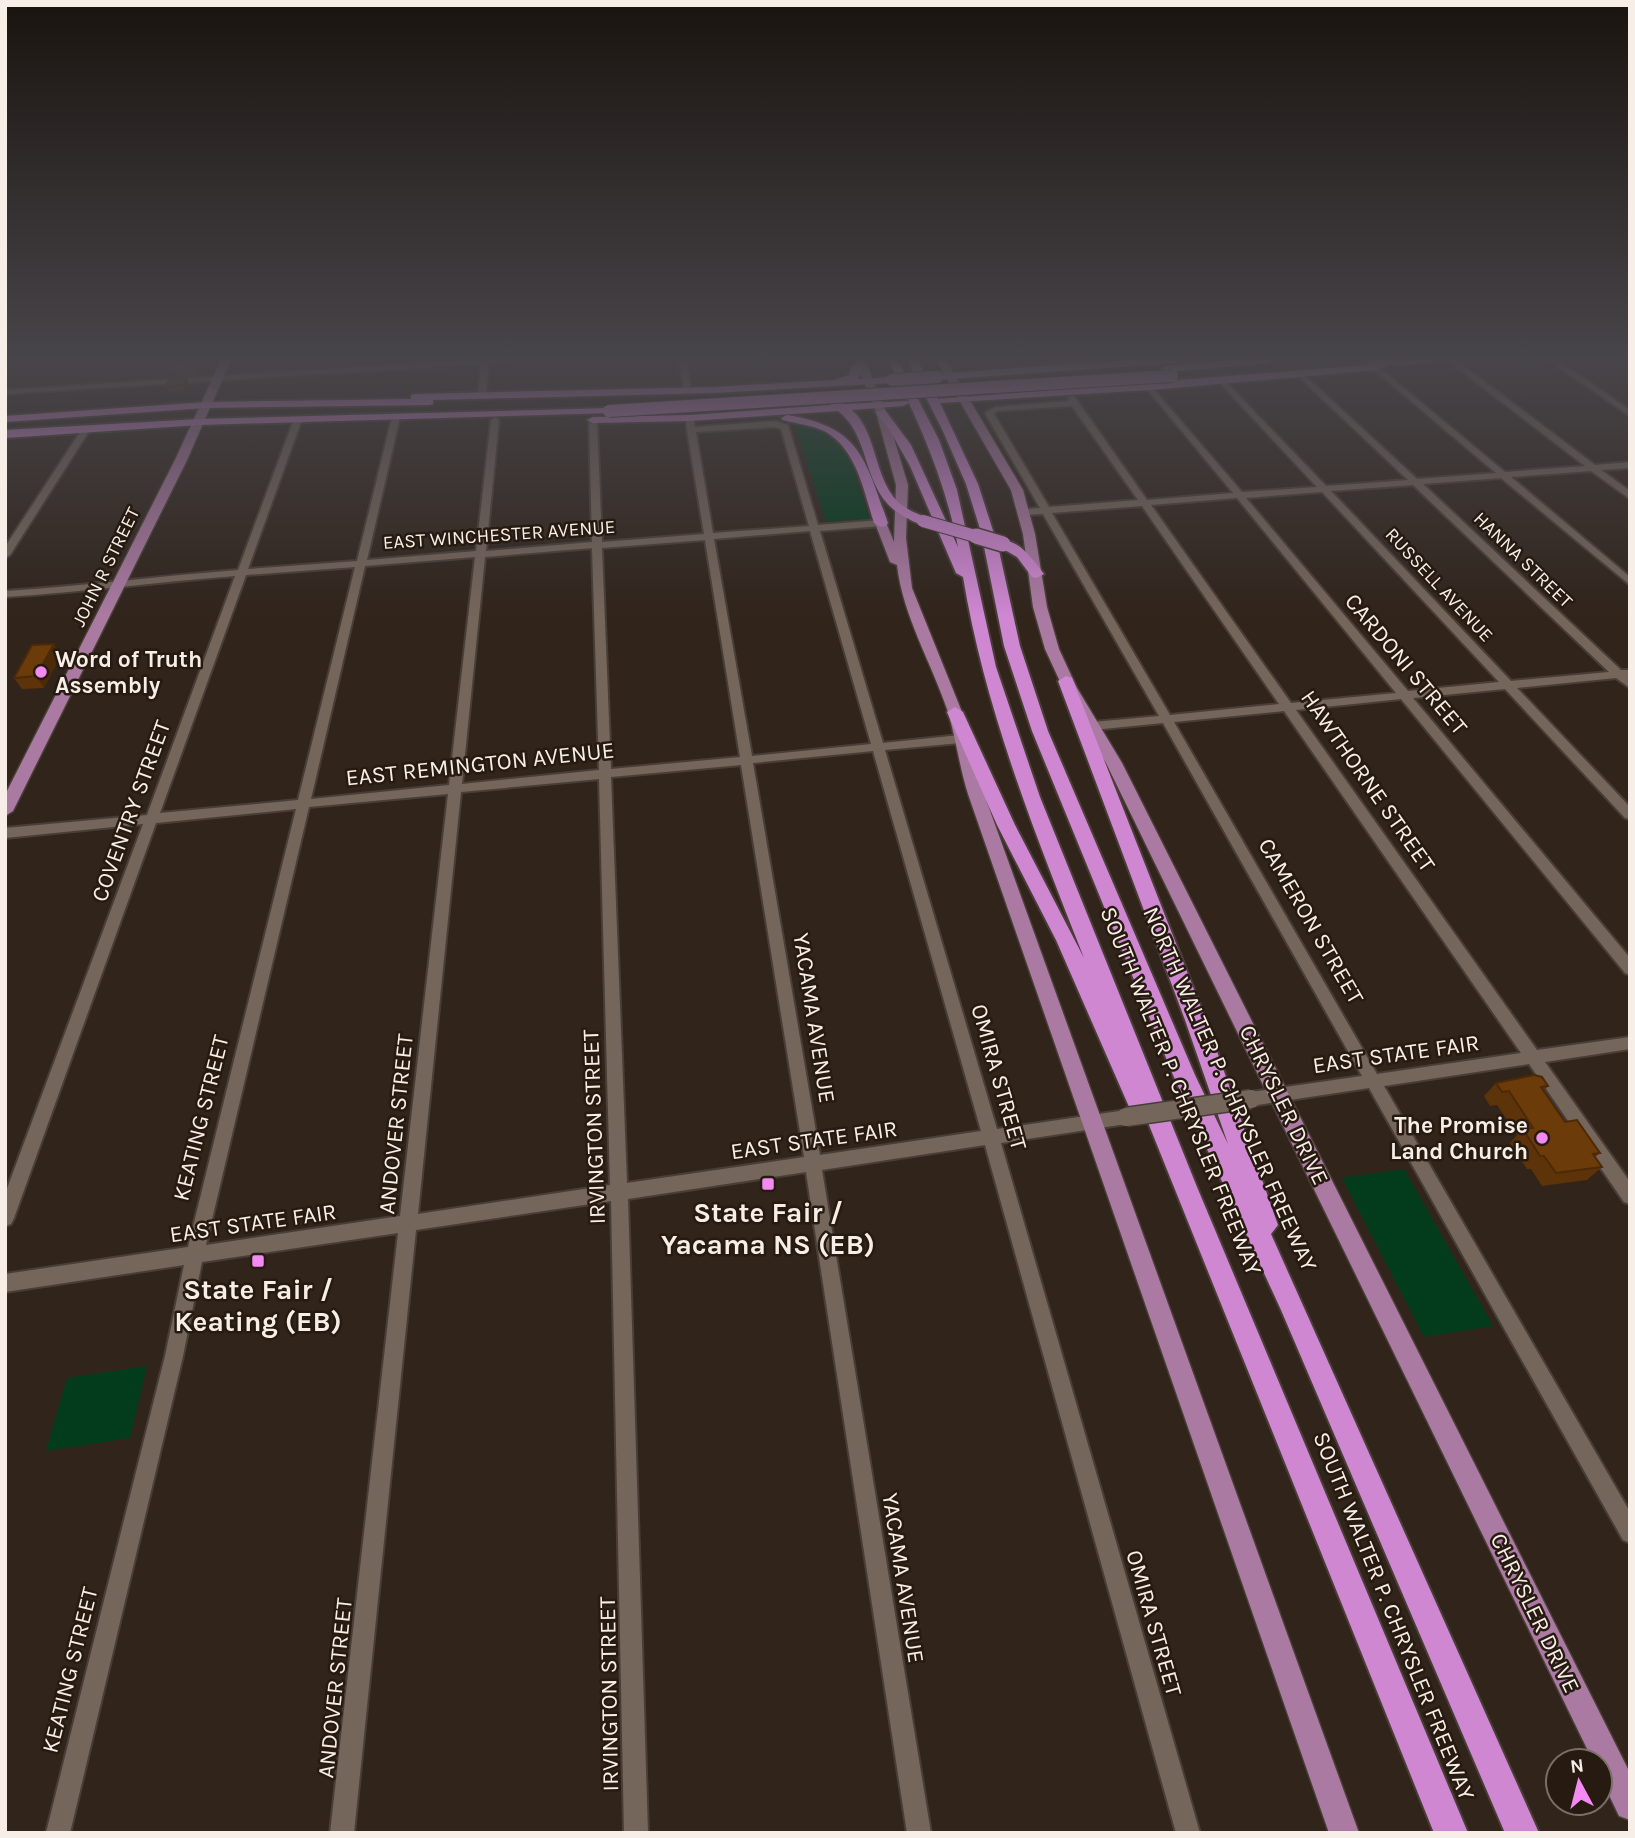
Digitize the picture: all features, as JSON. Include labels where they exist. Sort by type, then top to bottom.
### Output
[{"type":"highway","points":[[850,446],[881,523]]},
{"type":"highway","points":[[865,446],[884,493],[902,511],[923,521],[1003,544],[1021,554],[1037,574]]},
{"type":"highway","points":[[904,446],[973,593]]},
{"type":"highway","name":"SOUTH WALTER P. CHRYSLER FREEWAY","points":[[935,446],[948,478],[963,536],[985,655],[1008,734],[1164,1137],[1451,1833]]},
{"type":"highway","name":"NORTH WALTER P. CHRYSLER FREEWAY","points":[[955,446],[972,484],[988,533],[1013,646],[1040,731],[1184,1075],[1290,1301],[1522,1833]]},
{"type":"highway","points":[[1066,681],[1242,1152],[1290,1301]]},
{"type":"highway","points":[[955,712],[1006,825],[1066,940],[1138,1102],[1164,1137]]},
{"type":"main road","name":"JOHN R STREET","points":[[5,811],[186,446]]},
{"type":"main road","points":[[889,446],[901,481],[900,538],[906,588]]},
{"type":"main road","name":"CHRYSLER DRIVE","points":[[991,446],[1017,490],[1026,512],[1040,607],[1066,681],[1114,763],[1628,1797]]},
{"type":"main road","points":[[881,523],[955,712],[976,794],[1344,1833]]},
{"type":"street","points":[[5,555],[75,446]]},
{"type":"street","name":"COVENTRY STREET","points":[[5,1217],[288,446]]},
{"type":"street","name":"KEATING STREET","points":[[58,1833],[389,446]]},
{"type":"street","name":"ANDOVER STREET","points":[[342,1833],[492,446]]},
{"type":"street","name":"IRVINGTON STREET","points":[[594,446],[619,1192],[636,1833]]},
{"type":"street","name":"YACAMA AVENUE","points":[[694,446],[813,1163],[919,1833]]},
{"type":"street","name":"OMIRA STREET","points":[[789,446],[991,1137],[1188,1833]]},
{"type":"street","name":"CAMERON STREET","points":[[1008,446],[1630,1533]]},
{"type":"street","name":"HAWTHORNE STREET","points":[[1104,446],[1630,1196]]},
{"type":"street","name":"CARDONI STREET","points":[[1198,446],[1630,969]]},
{"type":"street","name":"RUSSELL AVENUE","points":[[1284,446],[1630,815]]},
{"type":"street","name":"HANNA STREET","points":[[1377,446],[1624,674],[1630,685]]},
{"type":"street","points":[[1470,446],[1630,582]]},
{"type":"street","points":[[1564,446],[1630,496]]},
{"type":"street","points":[[1026,512],[1630,465]]},
{"type":"street","name":"EAST WINCHESTER AVENUE","points":[[5,594],[361,563],[881,523]]},
{"type":"street","points":[[1093,726],[1624,674]]},
{"type":"street","name":"EAST REMINGTON AVENUE","points":[[5,833],[960,739]]},
{"type":"street","name":"EAST STATE FAIR","points":[[5,1283],[1630,1043]]},
{"type":"green space","points":[[801,446],[843,446],[870,519],[826,522]]},
{"type":"green space","points":[[1404,1169],[1493,1326],[1424,1337],[1342,1178]]},
{"type":"green space","points":[[147,1366],[130,1438],[46,1451],[67,1378]]},
{"type":"building","points":[[54,644],[36,676],[14,678],[32,645]]},
{"type":"building","points":[[1534,1075],[1542,1077],[1548,1086],[1541,1087],[1565,1122],[1577,1120],[1600,1153],[1593,1154],[1602,1167],[1556,1173],[1544,1156],[1540,1156],[1523,1129],[1533,1128],[1509,1091],[1502,1092],[1496,1083]]},
{"type":"place","name":"Word of Truth Assembly","points":[[41,672]]},
{"type":"place","name":"The Promise Land Church","points":[[1542,1138]]},
{"type":"place","name":"State Fair / Yacama NS (EB)","points":[[768,1184]]},
{"type":"place","name":"State Fair / Keating (EB)","points":[[258,1261]]}]
